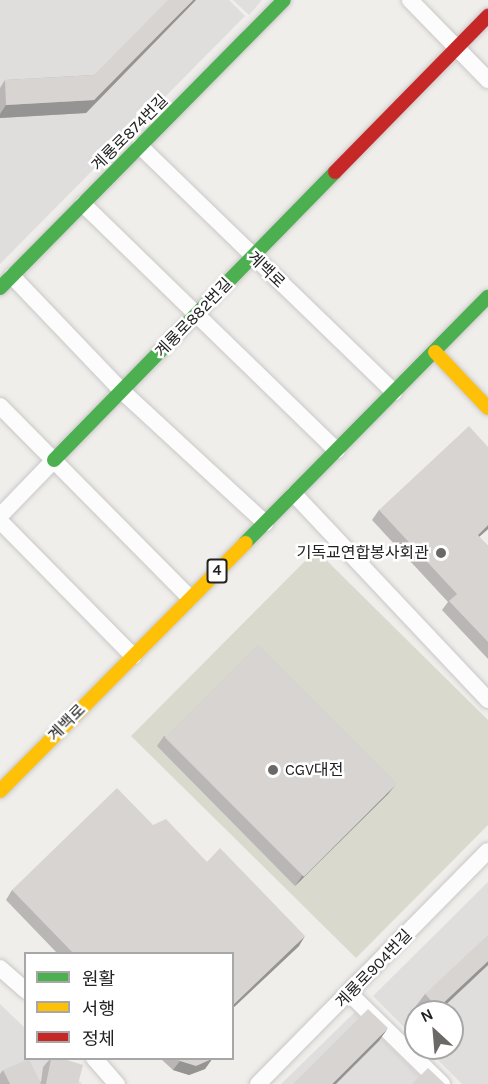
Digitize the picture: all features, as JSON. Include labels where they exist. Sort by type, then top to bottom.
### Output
[{"type":"street","name":"계룡로874번길","points":[[6,282],[284,0]]},
{"type":"street","points":[[410,0],[488,80]]},
{"type":"street","name":"계룡로882번길","points":[[0,516],[488,16]]},
{"type":"street","name":"계백로","points":[[140,146],[252,257],[394,392]]},
{"type":"street","points":[[83,204],[337,451]]},
{"type":"street","points":[[6,282],[265,523]]},
{"type":"street","name":"계백로","points":[[0,790],[488,297]]},
{"type":"street","points":[[435,352],[488,408]]},
{"type":"street","points":[[0,406],[190,598]]},
{"type":"street","points":[[294,494],[488,700]]},
{"type":"street","points":[[0,521],[133,656]]},
{"type":"street","name":"계룡로904번길","points":[[258,1084],[350,994],[488,851]]},
{"type":"street","points":[[0,968],[24,989]]},
{"type":"street","points":[[350,994],[442,1084]]},
{"type":"street","points":[[95,1060],[117,1084]]},
{"type":"shaded area","points":[[0,0],[229,0],[245,16],[0,264]]},
{"type":"shaded area","points":[[233,0],[262,0],[249,15]]},
{"type":"shaded area","points":[[316,550],[488,720],[488,825],[356,958],[131,736]]},
{"type":"shaded area","points":[[488,882],[488,1084],[462,1084],[438,1060],[464,1060],[464,1000],[404,1000],[404,1027],[373,996]]},
{"type":"shaded area","points":[[0,1004],[24,1027],[24,1060],[60,1060],[82,1084],[0,1084]]},
{"type":"shaded area","points":[[355,1012],[428,1084],[281,1084]]},
{"type":"building","points":[[168,0],[193,0],[94,100],[6,105],[5,80],[94,75]]},
{"type":"building","name":"기독교연합봉사회관","points":[[469,426],[488,447],[488,525],[478,535],[488,546],[488,642],[449,601],[457,594],[379,510]]},
{"type":"building","name":"CGV대전","points":[[258,644],[397,783],[304,877],[165,737]]},
{"type":"building","points":[[117,788],[153,825],[166,819],[207,862],[220,848],[305,936],[234,1004],[234,952],[72,952],[12,890]]},
{"type":"building","points":[[488,935],[488,961],[447,1000],[431,1000],[425,994]]},
{"type":"building","points":[[368,1009],[388,1028],[332,1084],[293,1084]]},
{"type":"building","points":[[29,1060],[41,1084],[10,1084],[3,1070]]},
{"type":"building","points":[[51,1060],[67,1060],[83,1065],[78,1084],[46,1084]]},
{"type":"building","points":[[178,1060],[210,1060],[196,1066]]},
{"type":"building","points":[[428,1068],[445,1084],[412,1084]]},
{"type":"traffic: fast","points":[[0,288],[284,0]]},
{"type":"traffic: fast","points":[[54,460],[335,172]]},
{"type":"traffic: fast","points":[[245,543],[488,297]]},
{"type":"traffic: slow","points":[[435,352],[488,408]]},
{"type":"traffic: slow","points":[[0,791],[245,543]]},
{"type":"traffic: jam","points":[[335,172],[488,16]]},
{"type":"place","name":"기독교연합봉사회관","points":[[441,553]]},
{"type":"place","name":"CGV대전","points":[[273,770]]}]
